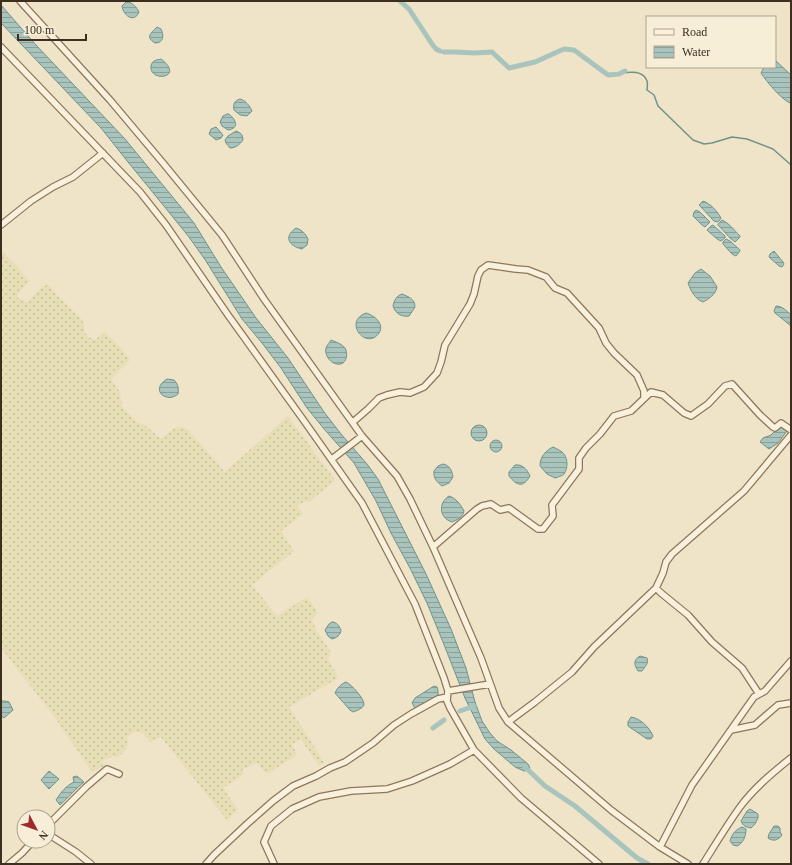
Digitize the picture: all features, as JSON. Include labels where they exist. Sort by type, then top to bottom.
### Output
[{"type":"street","points":[[20,1],[164,163],[222,236],[264,299],[362,436],[397,476],[410,498],[481,658],[498,708],[508,722],[611,810],[660,847],[688,864]]},
{"type":"street","points":[[1,47],[140,192],[166,225],[362,503],[415,604],[444,678],[450,708],[474,750],[521,798],[599,864]]},
{"type":"street","points":[[1,225],[31,201],[53,187],[73,177],[103,153]]},
{"type":"street","points":[[353,422],[379,398],[400,392],[410,393],[424,387],[436,373],[441,362],[445,345],[470,304],[478,276],[481,270],[488,265],[528,270],[546,277],[555,288],[567,293],[599,328],[606,343],[614,353],[637,375],[644,391],[644,398]]},
{"type":"street","points":[[433,548],[477,509],[491,504],[500,510],[509,508],[538,529],[543,529],[553,516],[552,505],[579,469],[579,458],[586,448],[600,434],[614,416],[631,411],[652,392],[663,394],[684,413],[691,416],[708,404],[725,386],[732,384],[773,427],[775,428],[781,423],[791,430]]},
{"type":"street","points":[[508,722],[572,672],[594,647],[656,588],[666,562],[672,554],[744,491],[791,435]]},
{"type":"street","points":[[332,459],[362,436]]},
{"type":"street","points":[[656,588],[688,615],[712,642],[742,668],[759,694]]},
{"type":"street","points":[[660,847],[692,785],[754,697],[764,691],[791,661]]},
{"type":"street","points":[[206,864],[214,854],[252,819],[293,786],[358,755],[394,725],[447,694],[490,684]]},
{"type":"street","points":[[731,730],[755,725],[778,705],[791,703]]},
{"type":"street","points":[[274,864],[264,842],[271,826],[292,809],[319,797],[351,791],[386,789],[406,783],[450,764],[474,750]]},
{"type":"street","points":[[703,864],[740,806],[762,782],[791,758]]},
{"type":"street","points":[[56,817],[86,787],[107,769],[119,774]]},
{"type":"street","points":[[56,839],[91,864]]},
{"type":"street","points":[[9,864],[25,849]]},
{"type":"shaded area","points":[[1,250],[18,267],[29,281],[18,294],[18,298],[28,302],[39,289],[48,284],[82,320],[84,324],[84,331],[88,337],[95,340],[105,332],[119,346],[130,360],[111,379],[121,394],[120,399],[123,408],[137,422],[146,426],[160,438],[173,429],[182,426],[189,431],[225,472],[288,416],[335,480],[309,502],[305,501],[297,506],[303,514],[281,531],[294,551],[252,585],[277,616],[307,597],[318,612],[312,620],[316,630],[331,652],[328,659],[338,678],[289,707],[324,762],[319,766],[301,739],[292,744],[297,755],[267,774],[257,763],[242,770],[244,774],[223,788],[238,810],[227,820],[161,737],[150,742],[144,734],[140,732],[131,734],[127,738],[127,748],[121,755],[102,761],[104,766],[92,772],[56,719],[1,648]]},
{"type":"water","points":[[127,1],[137,8],[139,12],[137,16],[132,18],[124,12],[122,6]]},
{"type":"water","points":[[1,5],[36,45],[125,139],[194,223],[221,267],[256,318],[288,358],[324,412],[378,479],[426,574],[451,629],[466,668],[475,702],[482,721],[497,741],[528,764],[530,768],[529,770],[524,771],[515,767],[485,739],[465,698],[427,603],[376,501],[354,463],[307,408],[281,368],[242,319],[206,261],[189,237],[101,128],[1,23]]},
{"type":"water","points":[[157,27],[161,29],[163,36],[160,42],[155,43],[150,39],[150,35]]},
{"type":"water","points":[[161,59],[168,65],[170,70],[165,76],[155,75],[152,71],[152,63]]},
{"type":"water","points":[[776,61],[791,75],[790,103],[778,94],[761,73],[764,68],[776,68]]},
{"type":"water","points":[[240,99],[250,107],[252,111],[247,116],[240,115],[234,110],[234,103]]},
{"type":"water","points":[[227,114],[231,116],[236,124],[234,128],[228,130],[222,126],[220,122],[223,116]]},
{"type":"water","points":[[216,127],[223,135],[221,138],[216,140],[209,134],[211,129]]},
{"type":"water","points":[[236,131],[242,135],[243,140],[238,146],[230,148],[225,140]]},
{"type":"water","points":[[703,201],[716,210],[721,218],[719,221],[714,221],[699,205]]},
{"type":"water","points":[[696,210],[710,222],[705,227],[693,216]]},
{"type":"water","points":[[722,220],[725,221],[740,236],[735,242],[718,225]]},
{"type":"water","points":[[713,225],[725,236],[725,238],[721,241],[707,230]]},
{"type":"water","points":[[296,228],[303,232],[308,239],[307,245],[302,249],[297,248],[289,241],[292,231]]},
{"type":"water","points":[[726,239],[740,250],[736,256],[732,254],[723,244]]},
{"type":"water","points":[[774,251],[784,264],[782,267],[769,257]]},
{"type":"water","points":[[701,269],[710,276],[717,287],[714,294],[703,302],[698,299],[690,289],[688,283],[695,273]]},
{"type":"water","points":[[402,294],[411,299],[415,304],[415,307],[409,316],[399,314],[393,306],[398,296]]},
{"type":"water","points":[[776,306],[786,310],[791,315],[791,326],[775,313],[774,311]]},
{"type":"water","points":[[366,313],[378,320],[381,326],[379,333],[374,338],[369,339],[363,337],[356,328],[356,322],[359,317]]},
{"type":"water","points":[[331,340],[342,345],[346,350],[346,359],[341,364],[332,362],[327,357],[326,348]]},
{"type":"water","points":[[167,379],[174,380],[177,385],[178,394],[174,397],[165,397],[160,391],[162,383]]},
{"type":"water","points":[[479,425],[485,427],[487,433],[485,439],[479,441],[473,439],[471,433],[473,427]]},
{"type":"water","points":[[780,426],[787,431],[778,443],[769,449],[760,442],[763,438],[771,435]]},
{"type":"water","points":[[494,440],[498,440],[502,446],[498,452],[494,452],[490,448],[490,444]]},
{"type":"water","points":[[553,447],[563,453],[567,464],[564,474],[555,478],[547,474],[540,466],[544,455]]},
{"type":"water","points":[[443,464],[450,468],[453,477],[449,483],[442,486],[436,480],[434,471],[438,466]]},
{"type":"water","points":[[515,465],[520,465],[530,476],[522,484],[517,484],[509,476],[509,472]]},
{"type":"water","points":[[449,496],[458,502],[464,511],[461,517],[452,522],[442,514],[443,502]]},
{"type":"water","points":[[332,622],[337,623],[341,630],[336,638],[332,639],[328,636],[325,630]]},
{"type":"water","points":[[640,656],[647,658],[647,662],[642,671],[638,671],[635,663],[636,659]]},
{"type":"water","points":[[346,682],[357,692],[364,702],[364,705],[359,710],[353,712],[350,710],[335,693],[339,686]]},
{"type":"water","points":[[434,686],[437,687],[438,696],[416,709],[412,703],[415,698]]},
{"type":"water","points":[[1,701],[9,702],[13,710],[4,718],[1,716]]},
{"type":"water","points":[[631,717],[638,719],[647,727],[653,736],[651,739],[647,739],[628,726],[628,722]]},
{"type":"water","points":[[49,771],[59,779],[49,789],[41,780]]},
{"type":"water","points":[[77,776],[84,782],[60,805],[56,800],[69,785],[74,782],[73,777]]},
{"type":"water","points":[[750,809],[758,814],[755,824],[751,828],[745,826],[741,821]]},
{"type":"water","points":[[774,826],[778,826],[780,828],[782,835],[778,839],[774,840],[768,838]]},
{"type":"water","points":[[742,827],[746,829],[744,839],[737,846],[733,845],[730,841],[732,836]]},
{"type":"waterway","points":[[400,1],[409,9],[432,44],[440,51]]},
{"type":"waterway","points":[[444,52],[492,52],[509,68],[535,62],[564,49],[574,50],[608,75],[619,74],[625,71]]},
{"type":"waterway","points":[[621,73],[636,72],[643,75],[647,81],[647,90],[654,95],[658,106],[693,140],[704,144],[732,137],[747,139],[773,149],[791,165]]},
{"type":"waterway","points":[[460,711],[474,706]]},
{"type":"waterway","points":[[433,728],[444,720]]},
{"type":"waterway","points":[[525,767],[545,786],[575,806],[637,858],[648,864]]}]
